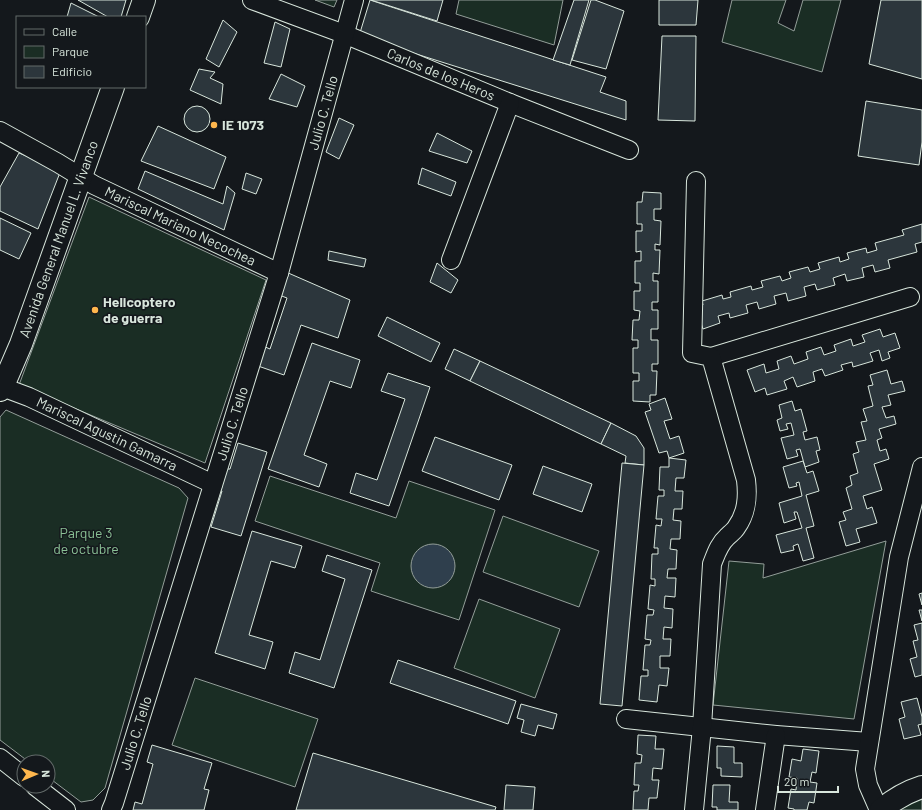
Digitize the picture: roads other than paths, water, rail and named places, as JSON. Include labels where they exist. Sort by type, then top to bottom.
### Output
[{"type":"street","points":[[138,16],[144,0]]},
{"type":"street","name":"Carlos de los Heros","points":[[252,0],[344,34],[510,103],[629,150]]},
{"type":"street","name":"Julio C. Tello","points":[[111,810],[279,273],[354,0]]},
{"type":"street","name":"Avenida General Manuel L. Vivanco","points":[[1,387],[22,344],[113,88]]},
{"type":"street","points":[[451,260],[510,103]]},
{"type":"street","name":"Mariscal Mariano Necochea","points":[[0,131],[94,185],[279,273]]},
{"type":"street","points":[[696,181],[692,353],[711,358],[910,297]]},
{"type":"street","points":[[694,810],[702,727],[712,564],[721,544],[735,529],[742,518],[746,506],[747,493],[746,480],[711,358]]},
{"type":"street","name":"Mariscal Agustin Gamarra","points":[[1,387],[29,397],[213,484]]},
{"type":"street","points":[[922,467],[899,556],[865,768],[868,785],[880,810],[893,800],[922,787]]},
{"type":"street","points":[[626,719],[776,735],[869,742]]},
{"type":"street","points":[[765,810],[776,735]]},
{"type":"street","points":[[0,758],[16,771]]},
{"type":"street","points":[[45,794],[66,810]]},
{"type":"water","points":[[433,544],[445,548],[451,554],[455,566],[451,578],[445,584],[433,588],[421,584],[415,578],[411,566],[415,554],[421,548]]},
{"type":"place","name":"IE 1073","points":[[214,125]]},
{"type":"place","name":"Helicoptero de guerra","points":[[95,310]]},
{"type":"park label","name":"Parque 3 de octubre","points":[[86,542]]}]
